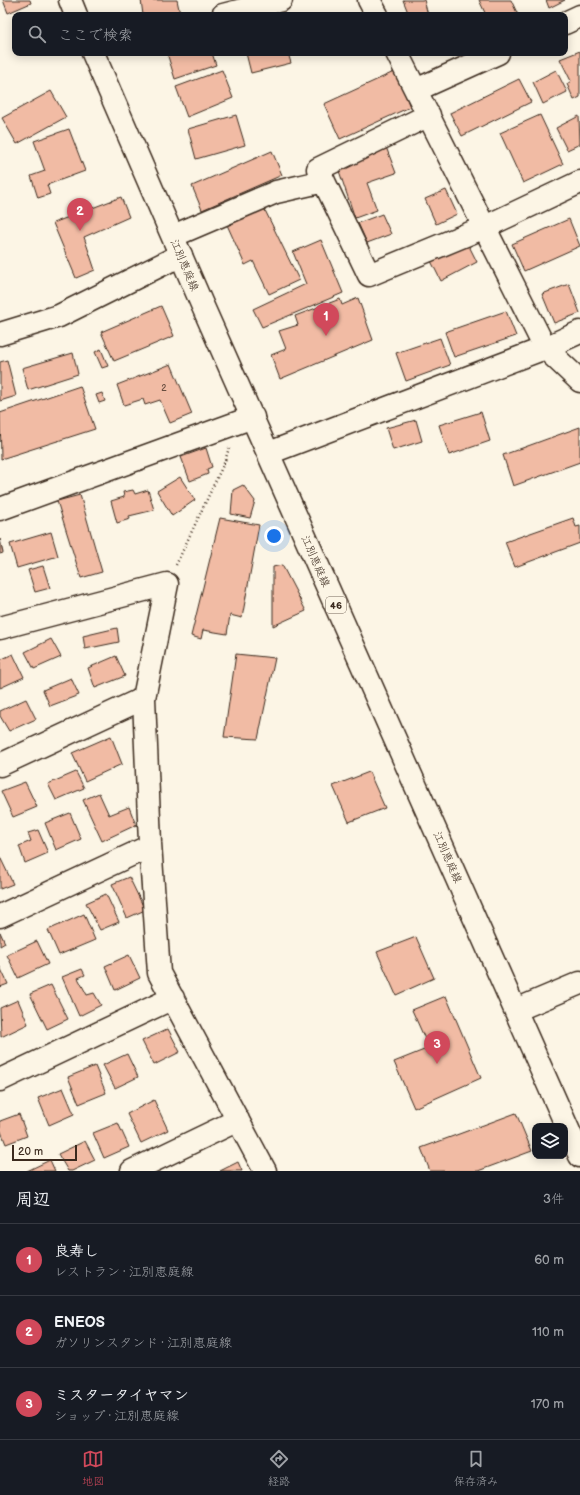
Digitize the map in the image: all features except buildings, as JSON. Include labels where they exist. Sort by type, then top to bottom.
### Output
[{"type":"street","points":[[70,0],[75,12]]},
{"type":"street","points":[[235,12],[281,0]]},
{"type":"street","points":[[369,0],[375,12]]},
{"type":"street","points":[[568,22],[580,16]]},
{"type":"street","name":"江別恵庭線","points":[[94,56],[580,1156]]},
{"type":"street","points":[[399,56],[545,348],[580,381]]},
{"type":"street","points":[[416,90],[491,56]]},
{"type":"street","points":[[429,115],[318,169],[369,275],[485,227],[580,182]]},
{"type":"street","points":[[0,334],[59,316],[177,246],[276,192],[324,181]]},
{"type":"street","points":[[269,453],[545,348],[580,332]]},
{"type":"street","points":[[0,509],[253,416]]},
{"type":"street","points":[[0,628],[167,584],[144,698],[150,846],[159,972],[265,1171]]},
{"type":"street","points":[[0,765],[144,698]]},
{"type":"street","points":[[0,916],[150,846]]},
{"type":"street","points":[[516,1010],[580,983]]},
{"type":"street","points":[[0,1080],[173,998]]},
{"type":"street","points":[[132,1171],[238,1120]]},
{"type":"path","points":[[167,584],[225,461],[231,444]]},
{"type":"place","name":"ENEOS","points":[[80,231]]},
{"type":"place","name":"良寿し","points":[[326,336]]},
{"type":"place","name":"ミスタータイヤマン","points":[[437,1064]]}]
